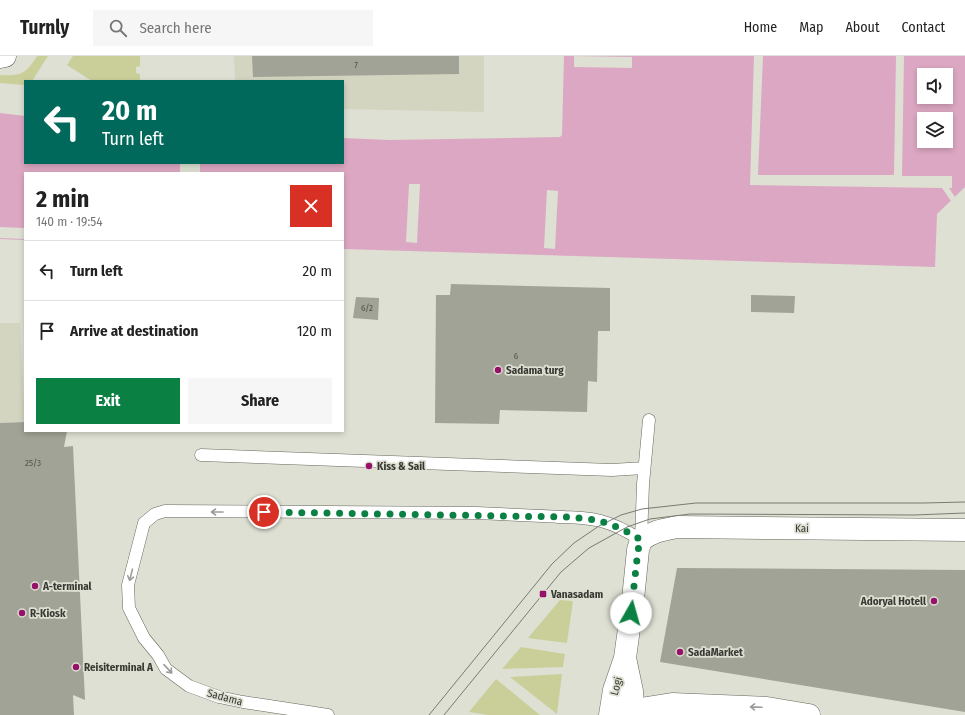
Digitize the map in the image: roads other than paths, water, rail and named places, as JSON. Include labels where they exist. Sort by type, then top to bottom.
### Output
[{"type":"street","points":[[0,57],[5,56]]},
{"type":"street","name":"Kai","points":[[641,540],[660,530],[677,527],[965,530]]},
{"type":"street","name":"Logi","points":[[610,715],[614,690],[625,658],[638,550],[641,540]]},
{"type":"street","name":"Logi","points":[[625,658],[632,691],[631,713]]},
{"type":"street","points":[[631,713],[672,704],[680,704],[767,708],[808,715]]},
{"type":"lane","points":[[234,511],[586,518],[607,522],[623,529],[641,540],[644,468],[649,420]]},
{"type":"lane","points":[[201,455],[612,470],[644,468]]},
{"type":"lane","name":"Sadama","points":[[328,715],[225,698],[189,686],[166,669],[144,638],[129,608],[128,585],[144,523],[155,514],[165,511],[477,513],[564,517]]},
{"type":"tram line","points":[[429,715],[552,564],[574,543],[599,526],[621,515],[642,509],[696,503],[965,502]]},
{"type":"tram line","points":[[444,715],[561,572],[589,548],[627,527],[650,519],[690,514],[914,515],[965,513]]},
{"type":"place","name":"Sadama turg","points":[[498,370]]},
{"type":"place","name":"Kiss & Sail","points":[[369,466]]},
{"type":"place","name":"A-terminal","points":[[35,586]]},
{"type":"place","name":"Vanasadam","points":[[543,594]]},
{"type":"place","name":"Adoryal Hotell","points":[[934,601]]},
{"type":"place","name":"R-Kiosk","points":[[22,613]]},
{"type":"place","name":"SadaMarket","points":[[680,652]]},
{"type":"place","name":"Reisiterminal A","points":[[76,667]]}]
